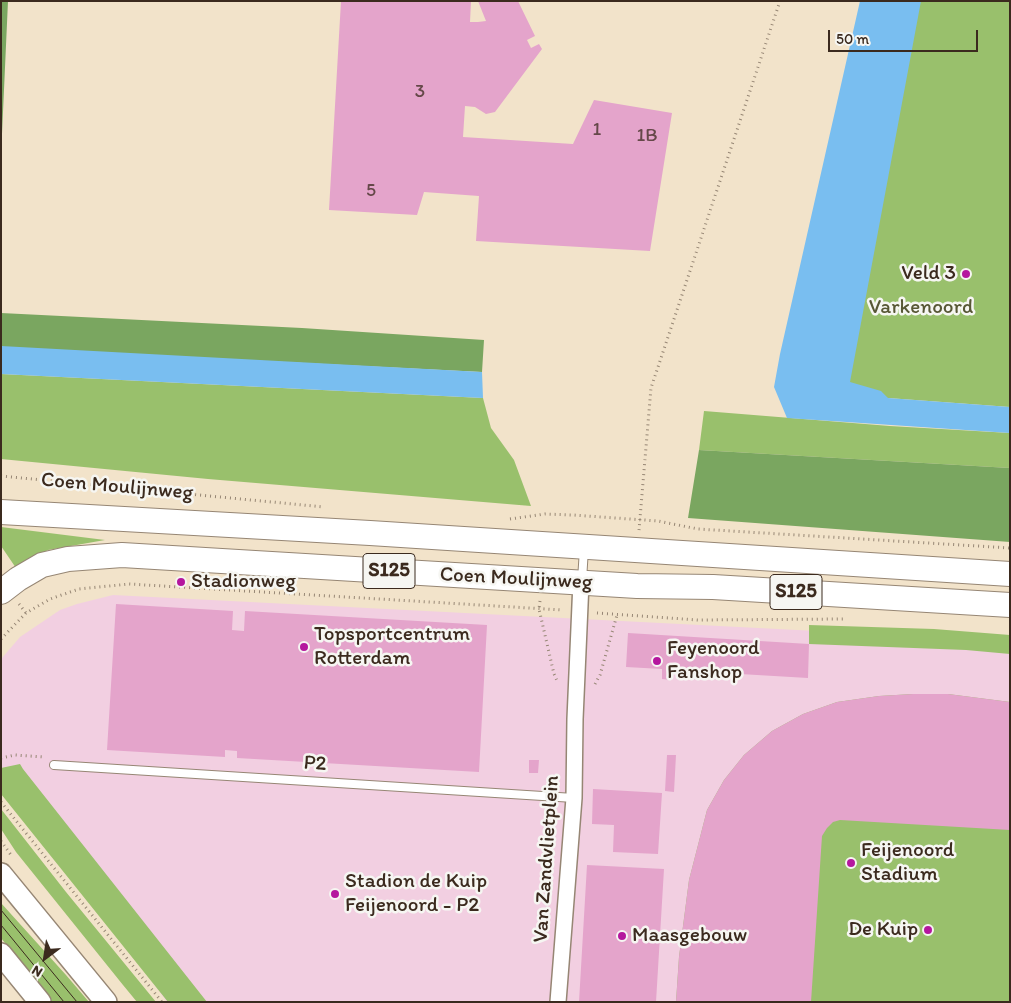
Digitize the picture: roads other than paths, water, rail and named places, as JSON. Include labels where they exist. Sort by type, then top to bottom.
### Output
[{"type":"main road","name":"Coen Moulijnweg","points":[[1,512],[1010,574]]},
{"type":"main road","name":"Coen Moulijnweg","points":[[1,592],[18,579],[42,565],[91,556],[122,555],[637,586],[712,587],[1010,606]]},
{"type":"main road","points":[[1,874],[106,1002]]},
{"type":"main road","points":[[1,954],[40,1002]]},
{"type":"street","name":"Van Zandvlietplein","points":[[558,1002],[574,798],[575,719],[582,582]]},
{"type":"lane","points":[[582,582],[584,547]]},
{"type":"lane","name":"P2","points":[[54,765],[574,798]]},
{"type":"water","points":[[860,1],[921,1],[850,382],[881,391],[888,398],[1010,407],[1010,433],[787,418],[774,387]]},
{"type":"water","points":[[1,346],[482,372],[483,398],[1,374]]},
{"type":"tram line","points":[[1,910],[77,1002]]},
{"type":"tram line","points":[[1,925],[64,1002]]},
{"type":"place","name":"Veld 3","points":[[966,274]]},
{"type":"place","name":"Stadionweg","points":[[181,582]]},
{"type":"place","name":"Topsportcentrum Rotterdam","points":[[304,647]]},
{"type":"place","name":"Feyenoord Fanshop","points":[[657,661]]},
{"type":"place","name":"Feijenoord Stadium","points":[[851,863]]},
{"type":"place","name":"Stadion de Kuip Feijenoord - P2","points":[[335,894]]},
{"type":"place","name":"De Kuip","points":[[928,930]]},
{"type":"place","name":"Maasgebouw","points":[[622,936]]},
{"type":"park label","name":"Varkenoord","points":[[921,308]]}]
